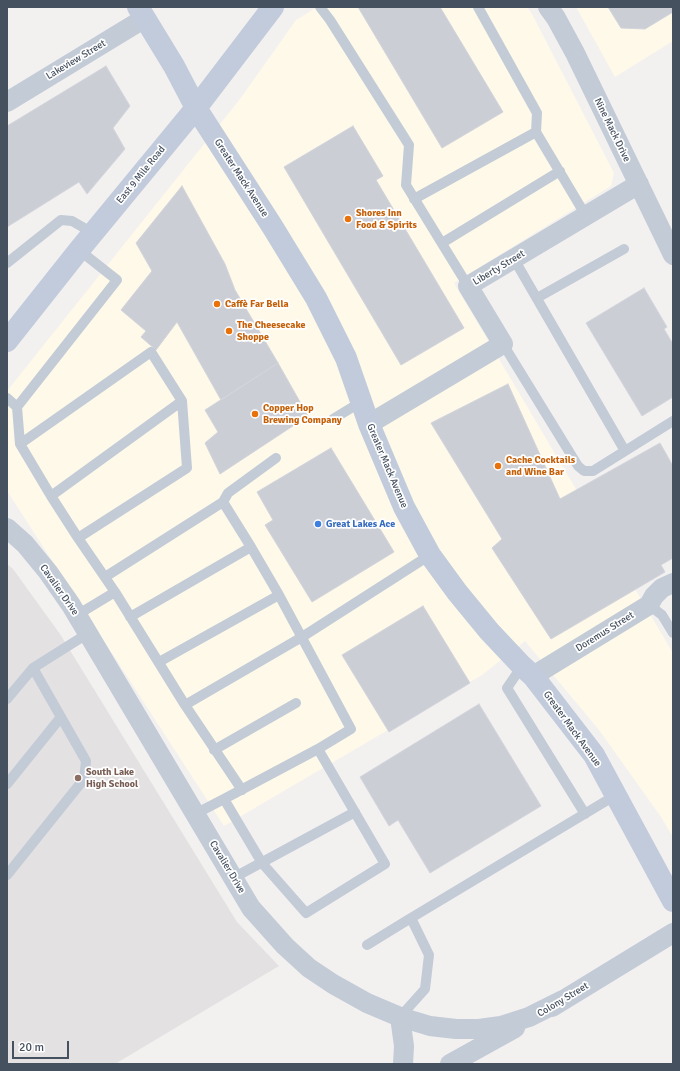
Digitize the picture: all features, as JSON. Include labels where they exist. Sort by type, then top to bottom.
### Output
[{"type":"street","name":"East 9 Mile Road","points":[[7,341],[79,250],[196,108],[273,7]]},
{"type":"street","name":"Nine Mack Drive","points":[[548,7],[556,18],[575,53],[672,250]]},
{"type":"street","name":"Greater Mack Avenue","points":[[141,13],[174,66],[196,108],[272,226],[316,298],[346,358],[369,424],[404,507],[430,555],[457,592],[489,631],[527,671],[594,755],[673,900]]},
{"type":"street","name":"Lakeview Street","points":[[7,102],[141,13]]},
{"type":"street","name":"Liberty Street","points":[[503,344],[468,286],[639,184]]},
{"type":"street","points":[[369,424],[503,344]]},
{"type":"street","name":"Cavalier Drive","points":[[7,528],[25,544],[48,572],[77,615],[251,908],[285,946],[309,968],[332,984],[367,1003],[400,1017],[430,1026],[456,1029],[480,1029],[501,1026],[529,1017],[563,1000]]},
{"type":"street","name":"Doremus Street","points":[[527,671],[649,605],[654,596],[662,588],[673,583]]},
{"type":"street","name":"Colony Street","points":[[450,1064],[563,1000],[673,933]]},
{"type":"street","points":[[400,1017],[404,1046],[403,1064]]},
{"type":"lane","points":[[320,7],[330,20],[409,145],[406,185],[468,286]]},
{"type":"lane","points":[[478,7],[538,113],[536,132],[586,216]]},
{"type":"lane","points":[[414,199],[536,132]]},
{"type":"lane","points":[[442,243],[560,171]]},
{"type":"lane","points":[[7,263],[61,220],[72,221],[93,233]]},
{"type":"lane","points":[[537,298],[624,248]]},
{"type":"lane","points":[[79,250],[117,280],[17,407],[20,444],[51,496],[115,592],[185,705],[242,790]]},
{"type":"lane","points":[[514,259],[625,451]]},
{"type":"lane","points":[[503,344],[578,466],[584,471],[593,471],[673,421]]},
{"type":"lane","points":[[20,444],[151,352],[182,401],[187,468],[78,538]]},
{"type":"lane","points":[[7,398],[17,407]]},
{"type":"lane","points":[[51,496],[182,401]]},
{"type":"lane","points":[[333,419],[361,402]]},
{"type":"lane","points":[[105,578],[223,502],[228,493],[276,458]]},
{"type":"lane","points":[[195,814],[318,749],[351,729],[279,595],[223,502]]},
{"type":"lane","points":[[130,617],[251,547]]},
{"type":"lane","points":[[185,705],[302,638],[430,555]]},
{"type":"lane","points":[[77,615],[115,592]]},
{"type":"lane","points":[[159,662],[279,595]]},
{"type":"lane","points":[[649,605],[662,615],[673,633]]},
{"type":"lane","points":[[7,699],[33,668],[88,634]]},
{"type":"lane","points":[[7,875],[84,779],[86,761],[33,668]]},
{"type":"lane","points":[[527,671],[507,688],[585,814]]},
{"type":"lane","points":[[214,750],[296,703]]},
{"type":"lane","points":[[7,784],[61,717]]},
{"type":"lane","points":[[224,799],[262,863],[306,913],[385,864],[318,749]]},
{"type":"lane","points":[[367,945],[616,795]]},
{"type":"lane","points":[[233,878],[355,812]]},
{"type":"lane","points":[[400,1017],[425,989],[429,955],[411,918]]},
{"type":"shaded area","points":[[317,7],[527,7],[614,173],[611,186],[454,283],[673,653],[673,837],[661,817],[599,730],[525,641],[482,675],[224,826],[7,491],[7,391],[240,99],[296,20]]},
{"type":"shaded area","points":[[576,7],[673,7],[673,41],[615,77]]},
{"type":"shaded area","name":"South Lake High School","points":[[7,564],[13,569],[60,634],[237,922],[279,966],[115,1064],[7,1064]]},
{"type":"building","points":[[358,7],[440,7],[503,112],[442,148]]},
{"type":"building","points":[[608,7],[673,7],[673,12],[645,29],[621,28]]},
{"type":"building","points":[[106,66],[130,106],[113,128],[125,149],[87,194],[79,182],[7,227],[7,126]]},
{"type":"building","points":[[353,126],[383,176],[376,180],[464,328],[401,365],[284,167]]},
{"type":"building","points":[[182,186],[225,264],[235,290],[278,363],[221,400],[177,322],[156,350],[141,337],[146,331],[121,310],[152,271],[136,243]]},
{"type":"building","points":[[644,288],[667,327],[664,329],[673,344],[673,397],[642,416],[586,323]]},
{"type":"building","points":[[278,363],[308,416],[220,474],[205,443],[218,432],[205,410]]},
{"type":"building","points":[[508,384],[560,499],[660,443],[673,466],[673,558],[661,565],[665,572],[551,639],[492,548],[502,539],[431,423]]},
{"type":"building","points":[[331,448],[394,552],[312,602],[265,525],[273,520],[257,492]]},
{"type":"building","points":[[423,606],[470,683],[389,732],[342,655]]},
{"type":"building","points":[[479,704],[541,806],[430,873],[398,820],[389,826],[360,777]]},
{"type":"place","name":"Shores Inn Food & Spirits","points":[[348,219]]},
{"type":"place","name":"Caffè Far Bella","points":[[217,304]]},
{"type":"place","name":"The Cheesecake Shoppe","points":[[229,331]]},
{"type":"place","name":"Copper Hop Brewing Company","points":[[255,414]]},
{"type":"place","name":"Cache Cocktails and Wine Bar","points":[[498,466]]},
{"type":"place","name":"Great Lakes Ace","points":[[318,524]]},
{"type":"place","name":"South Lake High School","points":[[78,778]]}]
